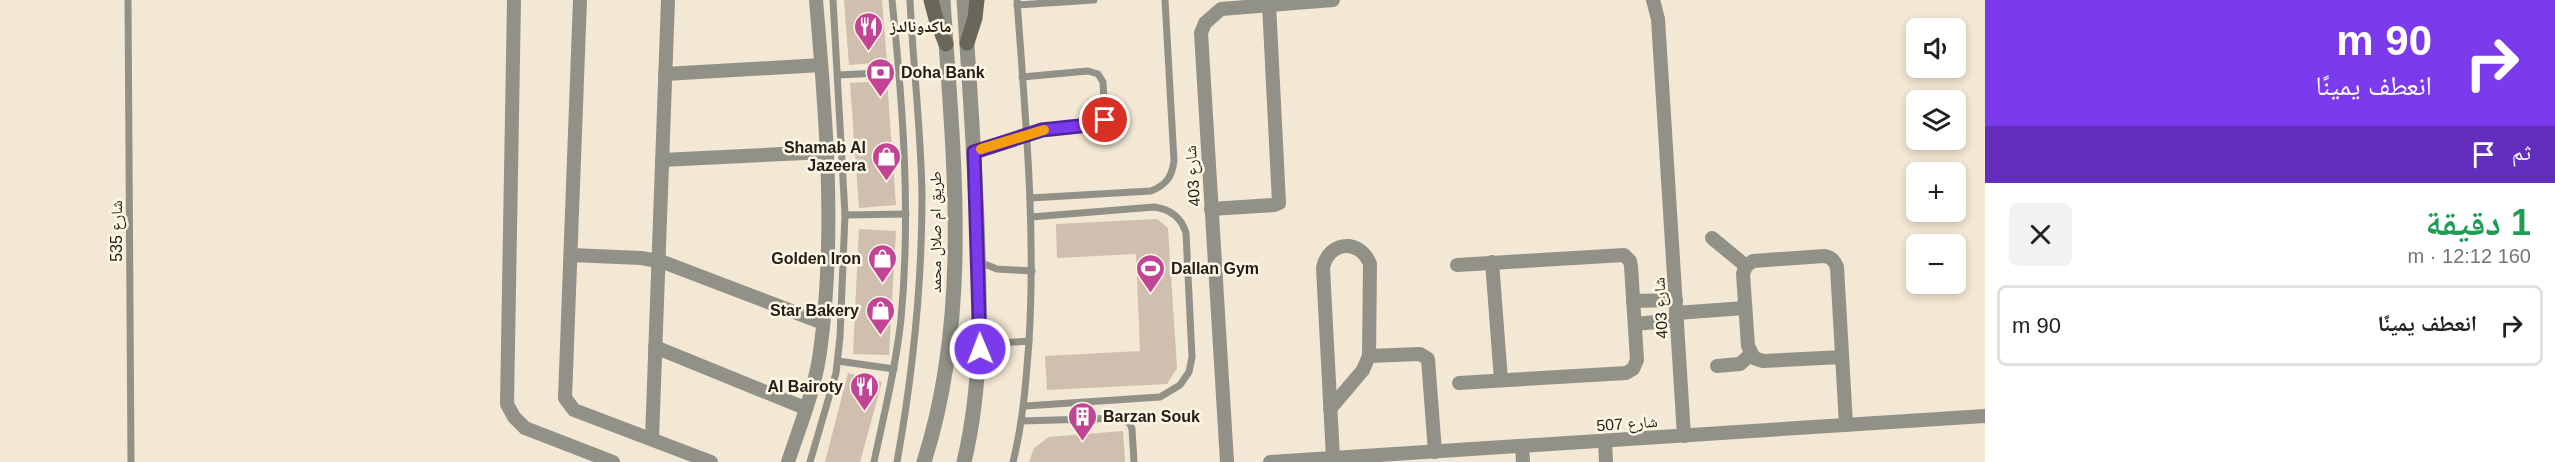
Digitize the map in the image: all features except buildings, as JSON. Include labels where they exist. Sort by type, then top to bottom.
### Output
[{"type":"main road","points":[[931,0],[946,44]]},
{"type":"main road","points":[[967,43],[975,18],[977,0]]},
{"type":"street","points":[[514,0],[507,404],[514,417],[525,428],[613,462]]},
{"type":"street","points":[[580,0],[566,402],[574,410],[711,462]]},
{"type":"street","points":[[652,440],[668,0]]},
{"type":"street","points":[[788,462],[817,372],[823,322],[828,229],[816,0]]},
{"type":"street","name":"طريق ام صلال محمد","points":[[924,462],[946,367],[955,277],[954,188],[943,0]]},
{"type":"street","points":[[964,0],[974,152],[980,349],[975,404],[964,462]]},
{"type":"street","name":"شارع 403","points":[[1227,462],[1201,33],[1212,15],[1221,9],[1333,0]]},
{"type":"street","name":"شارع 403","points":[[1653,0],[1658,19],[1684,436]]},
{"type":"street","points":[[1211,209],[1279,203],[1269,4]]},
{"type":"street","points":[[665,74],[821,65]]},
{"type":"street","points":[[662,160],[825,152]]},
{"type":"street","points":[[1712,238],[1746,266]]},
{"type":"street","points":[[1330,409],[1363,370],[1370,356],[1370,264],[1365,254],[1356,247],[1339,246],[1330,252],[1323,268],[1330,409],[1333,458]]},
{"type":"street","points":[[571,255],[658,260],[823,322]]},
{"type":"street","points":[[1457,265],[1624,255],[1630,261],[1637,360],[1636,365],[1630,371],[1459,383]]},
{"type":"street","points":[[1842,357],[1763,361],[1751,354],[1748,346],[1743,274],[1746,266],[1753,261],[1824,256],[1833,260],[1837,267],[1846,425]]},
{"type":"street","points":[[1492,262],[1501,380]]},
{"type":"street","points":[[1633,301],[1676,311]]},
{"type":"street","points":[[1635,324],[1676,311],[1745,308]]},
{"type":"street","points":[[655,347],[806,408]]},
{"type":"street","points":[[1370,356],[1420,354],[1428,359],[1435,452]]},
{"type":"street","points":[[1717,366],[1740,364],[1751,354]]},
{"type":"street","name":"شارع 507","points":[[1270,462],[1985,417]]},
{"type":"street","points":[[1605,441],[1606,462]]},
{"type":"street","points":[[1522,446],[1523,462]]},
{"type":"lane","name":"شارع 535","points":[[128,0],[131,462]]},
{"type":"lane","points":[[810,462],[838,361],[845,215],[833,0]]},
{"type":"lane","points":[[874,462],[894,369],[905,259],[906,214],[900,72],[892,0]]},
{"type":"lane","points":[[897,462],[909,395],[921,280],[921,159],[910,0]]},
{"type":"lane","points":[[1013,462],[1025,406],[1032,271],[1030,198],[1017,3],[1094,0]]},
{"type":"lane","points":[[1030,198],[1151,191],[1164,184],[1169,178],[1174,161],[1165,0]]},
{"type":"lane","points":[[974,152],[1026,134],[1099,124],[1105,120],[1103,82],[1101,77],[1093,71],[1022,77]]},
{"type":"lane","points":[[838,75],[900,72]]},
{"type":"lane","points":[[1025,406],[1160,397],[1180,385],[1189,372],[1192,357],[1186,233],[1177,216],[1166,209],[1154,207],[1031,217]]},
{"type":"lane","points":[[845,215],[906,214]]},
{"type":"lane","points":[[978,261],[997,269],[1032,271]]},
{"type":"lane","points":[[980,349],[1002,343],[1029,341]]},
{"type":"lane","points":[[838,361],[894,369]]},
{"type":"lane","points":[[1022,421],[1122,418],[1130,424],[1132,429],[1134,462]]},
{"type":"slow traffic","points":[[981,149],[1044,130]]},
{"type":"place","name":"ماكدونالدز","points":[[869,52]]},
{"type":"place","name":"Doha Bank","points":[[880,98]]},
{"type":"place","name":"Shamab Al Jazeera","points":[[887,182]]},
{"type":"place","name":"Golden Iron","points":[[882,284]]},
{"type":"place","name":"Dallan Gym","points":[[1150,294]]},
{"type":"place","name":"Star Bakery","points":[[880,336]]},
{"type":"place","name":"Al Bairoty","points":[[864,412]]},
{"type":"place","name":"Barzan Souk","points":[[1082,442]]},
{"type":"route","points":[[980,349],[974,152],[1026,134],[1099,124],[1105,120]]}]
